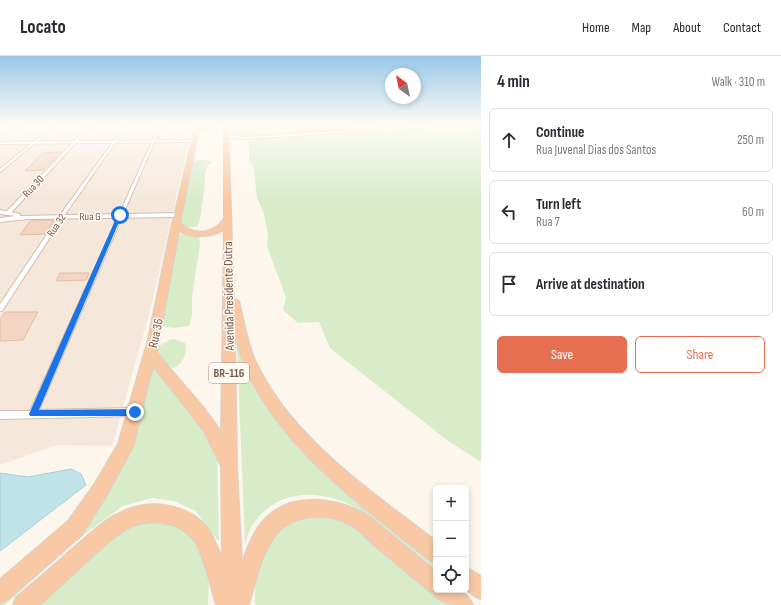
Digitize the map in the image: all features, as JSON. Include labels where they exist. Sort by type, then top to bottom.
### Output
[{"type":"highway","name":"Rua 36","points":[[0,593],[74,528],[101,489],[125,447],[151,353],[191,150]]},
{"type":"highway","name":"Avenida Presidente Dutra","points":[[226,150],[229,277],[229,468]]},
{"type":"highway","points":[[177,219],[179,228],[186,232],[207,233],[223,227],[227,219]]},
{"type":"highway","points":[[229,277],[243,344],[249,361],[259,381],[285,419],[310,447],[336,472],[433,551]]},
{"type":"highway","points":[[151,353],[168,378],[204,418],[219,443],[229,468]]},
{"type":"highway","name":"BR-116","points":[[229,468],[233,605]]},
{"type":"highway","points":[[238,605],[251,563],[267,530],[279,518],[296,510],[309,508],[327,508],[345,513],[358,520],[433,582]]},
{"type":"highway","points":[[24,605],[104,534],[126,520],[146,514],[160,513],[178,517],[192,525],[202,536],[210,553],[227,605]]},
{"type":"highway","points":[[469,579],[481,589]]},
{"type":"highway","points":[[447,593],[462,605]]},
{"type":"street","points":[[0,171],[26,150]]},
{"type":"street","name":"Rua 30","points":[[8,214],[68,150]]},
{"type":"street","name":"Rua 32","points":[[0,309],[62,216],[110,150]]},
{"type":"street","points":[[33,414],[149,150]]},
{"type":"street","points":[[0,212],[27,217]]},
{"type":"street","name":"Rua G","points":[[27,217],[120,215],[177,219]]},
{"type":"street","points":[[0,220],[27,217]]},
{"type":"street","points":[[0,415],[135,412]]},
{"type":"shaded area","points":[[0,150],[187,150],[150,311],[112,446],[57,445],[0,465]]},
{"type":"shaded area","points":[[71,150],[105,150],[103,152],[69,152]]},
{"type":"green space","points":[[249,150],[481,150],[481,462],[448,441],[330,348],[319,322],[298,323],[283,310],[286,298],[267,246],[268,236],[264,213],[257,198],[254,171],[249,160]]},
{"type":"green space","points":[[207,160],[211,162],[205,172],[205,188],[198,226],[187,228],[180,226],[187,180],[189,171],[194,161]]},
{"type":"green space","points":[[184,234],[199,236],[200,244],[192,297],[192,316],[189,326],[173,328],[162,326],[158,315],[177,235]]},
{"type":"green space","points":[[174,339],[185,343],[186,351],[180,364],[174,368],[169,367],[157,354],[157,347],[169,340]]},
{"type":"green space","points":[[237,346],[251,378],[271,407],[433,558],[433,567],[358,509],[345,502],[316,495],[302,495],[275,503],[253,524],[245,544]]},
{"type":"green space","points":[[151,356],[195,413],[217,451],[219,542],[196,511],[174,501],[152,498],[123,506],[82,536],[5,605],[0,605],[0,602],[98,508]]},
{"type":"green space","points":[[319,510],[362,529],[433,588],[433,593],[439,593],[454,605],[255,605],[255,581],[272,530]]},
{"type":"green space","points":[[137,519],[178,522],[198,541],[209,574],[208,605],[31,605]]},
{"type":"water","points":[[71,469],[81,474],[86,485],[0,551],[0,473],[28,477]]},
{"type":"building","points":[[61,152],[43,170],[25,171],[43,153]]},
{"type":"building","points":[[31,220],[54,220],[45,234],[20,235]]},
{"type":"building","points":[[60,273],[89,273],[86,280],[56,281]]},
{"type":"building","points":[[5,312],[38,312],[23,340],[0,341],[0,320]]},
{"type":"route","points":[[120,215],[33,414],[135,412]]}]
